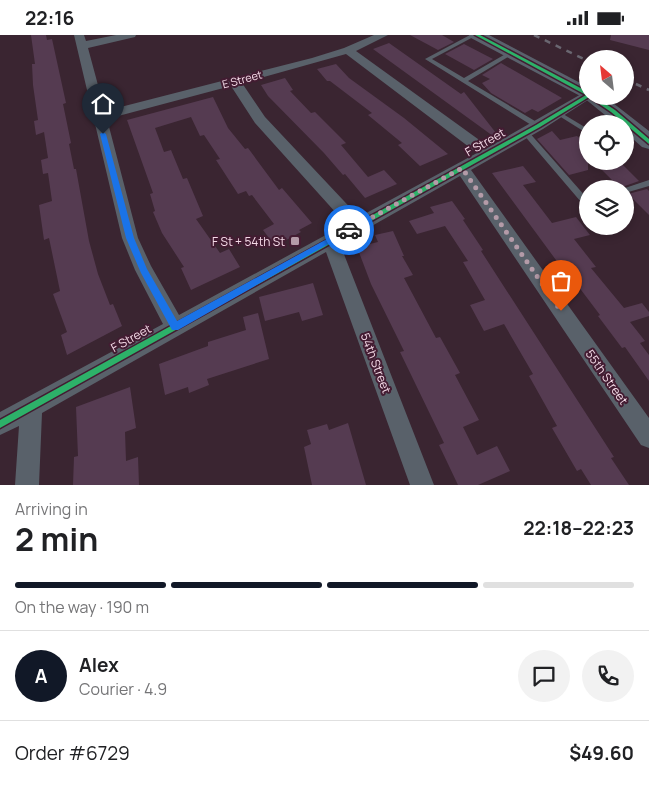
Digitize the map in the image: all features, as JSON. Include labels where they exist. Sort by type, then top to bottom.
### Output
[{"type":"street","points":[[131,35],[80,40],[130,238],[144,270],[175,327]]},
{"type":"street","name":"E Street","points":[[99,117],[348,50],[383,35]]},
{"type":"street","points":[[476,35],[579,90]]},
{"type":"street","points":[[348,50],[487,153]]},
{"type":"street","points":[[234,81],[246,103],[260,120],[357,226]]},
{"type":"street","name":"F Street","points":[[0,424],[532,129],[579,100]]},
{"type":"street","points":[[604,105],[613,111],[637,136]]},
{"type":"street","name":"55th Street","points":[[462,168],[649,437]]},
{"type":"street","name":"54th Street","points":[[330,241],[422,485]]},
{"type":"street","points":[[27,485],[31,407]]},
{"type":"lane","points":[[476,35],[428,59],[532,129],[579,193]]},
{"type":"lane","points":[[463,81],[511,53]]},
{"type":"lane","points":[[558,113],[579,126]]},
{"type":"lane","points":[[634,187],[649,183]]},
{"type":"building","points":[[31,35],[46,35],[47,40],[52,39],[66,103],[63,104],[71,143],[69,144],[74,169],[76,169],[89,241],[98,274],[110,305],[113,304],[122,326],[67,355],[61,335],[67,332],[53,294],[60,291],[49,238],[44,240],[39,205],[52,201],[48,173],[43,174],[41,160],[48,158],[44,132],[36,135],[34,121],[38,120],[33,85],[32,64],[35,64]]},
{"type":"building","points":[[410,35],[442,35],[454,42],[438,50]]},
{"type":"building","points":[[611,35],[649,35],[649,50],[610,40]]},
{"type":"building","points":[[389,43],[461,94],[464,92],[496,133],[493,136],[373,49]]},
{"type":"building","points":[[464,44],[493,59],[474,70],[445,54]]},
{"type":"building","points":[[501,63],[562,98],[538,112],[532,109],[525,113],[491,93],[482,83],[490,79],[482,75]]},
{"type":"building","points":[[336,64],[349,78],[404,118],[448,154],[420,166],[398,145],[402,143],[368,115],[372,113],[330,81],[327,81],[317,69]]},
{"type":"building","points":[[285,78],[293,90],[290,91],[311,113],[315,112],[346,143],[341,145],[368,177],[384,170],[397,184],[365,198],[345,174],[343,175],[268,96],[261,85]]},
{"type":"building","points":[[213,97],[228,128],[245,149],[248,148],[279,190],[282,188],[312,223],[299,230],[301,232],[275,246],[263,230],[274,224],[252,195],[249,196],[246,191],[238,194],[216,160],[220,159],[204,135],[200,136],[191,117],[155,128],[164,152],[171,150],[183,179],[187,178],[203,216],[196,219],[220,253],[229,249],[240,267],[191,290],[181,268],[184,267],[162,233],[153,212],[155,211],[150,194],[153,193],[127,120]]},
{"type":"building","points":[[552,131],[560,140],[577,136],[579,138],[579,170],[588,170],[569,175],[537,139]]},
{"type":"building","points":[[523,166],[536,182],[523,185],[552,223],[576,217],[579,221],[579,235],[590,235],[574,239],[596,267],[591,268],[624,308],[642,303],[649,312],[649,316],[630,322],[645,341],[640,343],[649,355],[649,381],[625,347],[622,348],[598,316],[600,315],[569,274],[567,275],[492,173]]},
{"type":"building","points":[[602,170],[628,170],[639,181],[634,183],[634,180],[612,180]]},
{"type":"building","points":[[647,189],[649,191],[649,215],[634,200],[634,192]]},
{"type":"building","points":[[452,201],[483,250],[481,251],[614,457],[611,458],[629,485],[591,485],[581,469],[577,471],[552,428],[557,426],[529,376],[533,374],[504,324],[484,331],[470,305],[485,300],[463,262],[468,261],[445,226],[417,234],[409,221],[434,213],[430,207]]},
{"type":"building","points":[[393,231],[404,256],[402,256],[413,275],[404,278],[436,338],[440,337],[460,373],[455,375],[479,420],[463,427],[477,455],[497,446],[510,471],[478,485],[458,485],[439,445],[444,443],[400,352],[404,351],[371,284],[357,247],[378,242],[375,235]]},
{"type":"building","points":[[313,283],[323,315],[302,321],[299,312],[265,321],[259,297]]},
{"type":"building","points":[[258,313],[269,359],[207,379],[209,385],[189,393],[188,387],[165,395],[159,364],[208,346],[208,342],[246,330],[243,317]]},
{"type":"building","points":[[130,387],[136,428],[125,432],[126,461],[138,457],[139,485],[73,485],[74,457],[78,456],[76,407]]},
{"type":"building","points":[[348,423],[366,485],[312,485],[304,447],[311,444],[307,430],[327,424],[329,430]]},
{"type":"railway","points":[[534,35],[579,57]]},
{"type":"railway","points":[[634,83],[649,90]]},
{"type":"cycle path","points":[[477,35],[579,89]]},
{"type":"cycle path","points":[[0,424],[538,126],[579,101]]},
{"type":"cycle path","points":[[604,105],[649,142]]},
{"type":"way so far","points":[[349,230],[462,168],[561,311]]},
{"type":"place","name":"F St + 54th St","points":[[295,241]]},
{"type":"route","points":[[103,134],[130,238],[144,270],[175,327],[349,230]]}]
